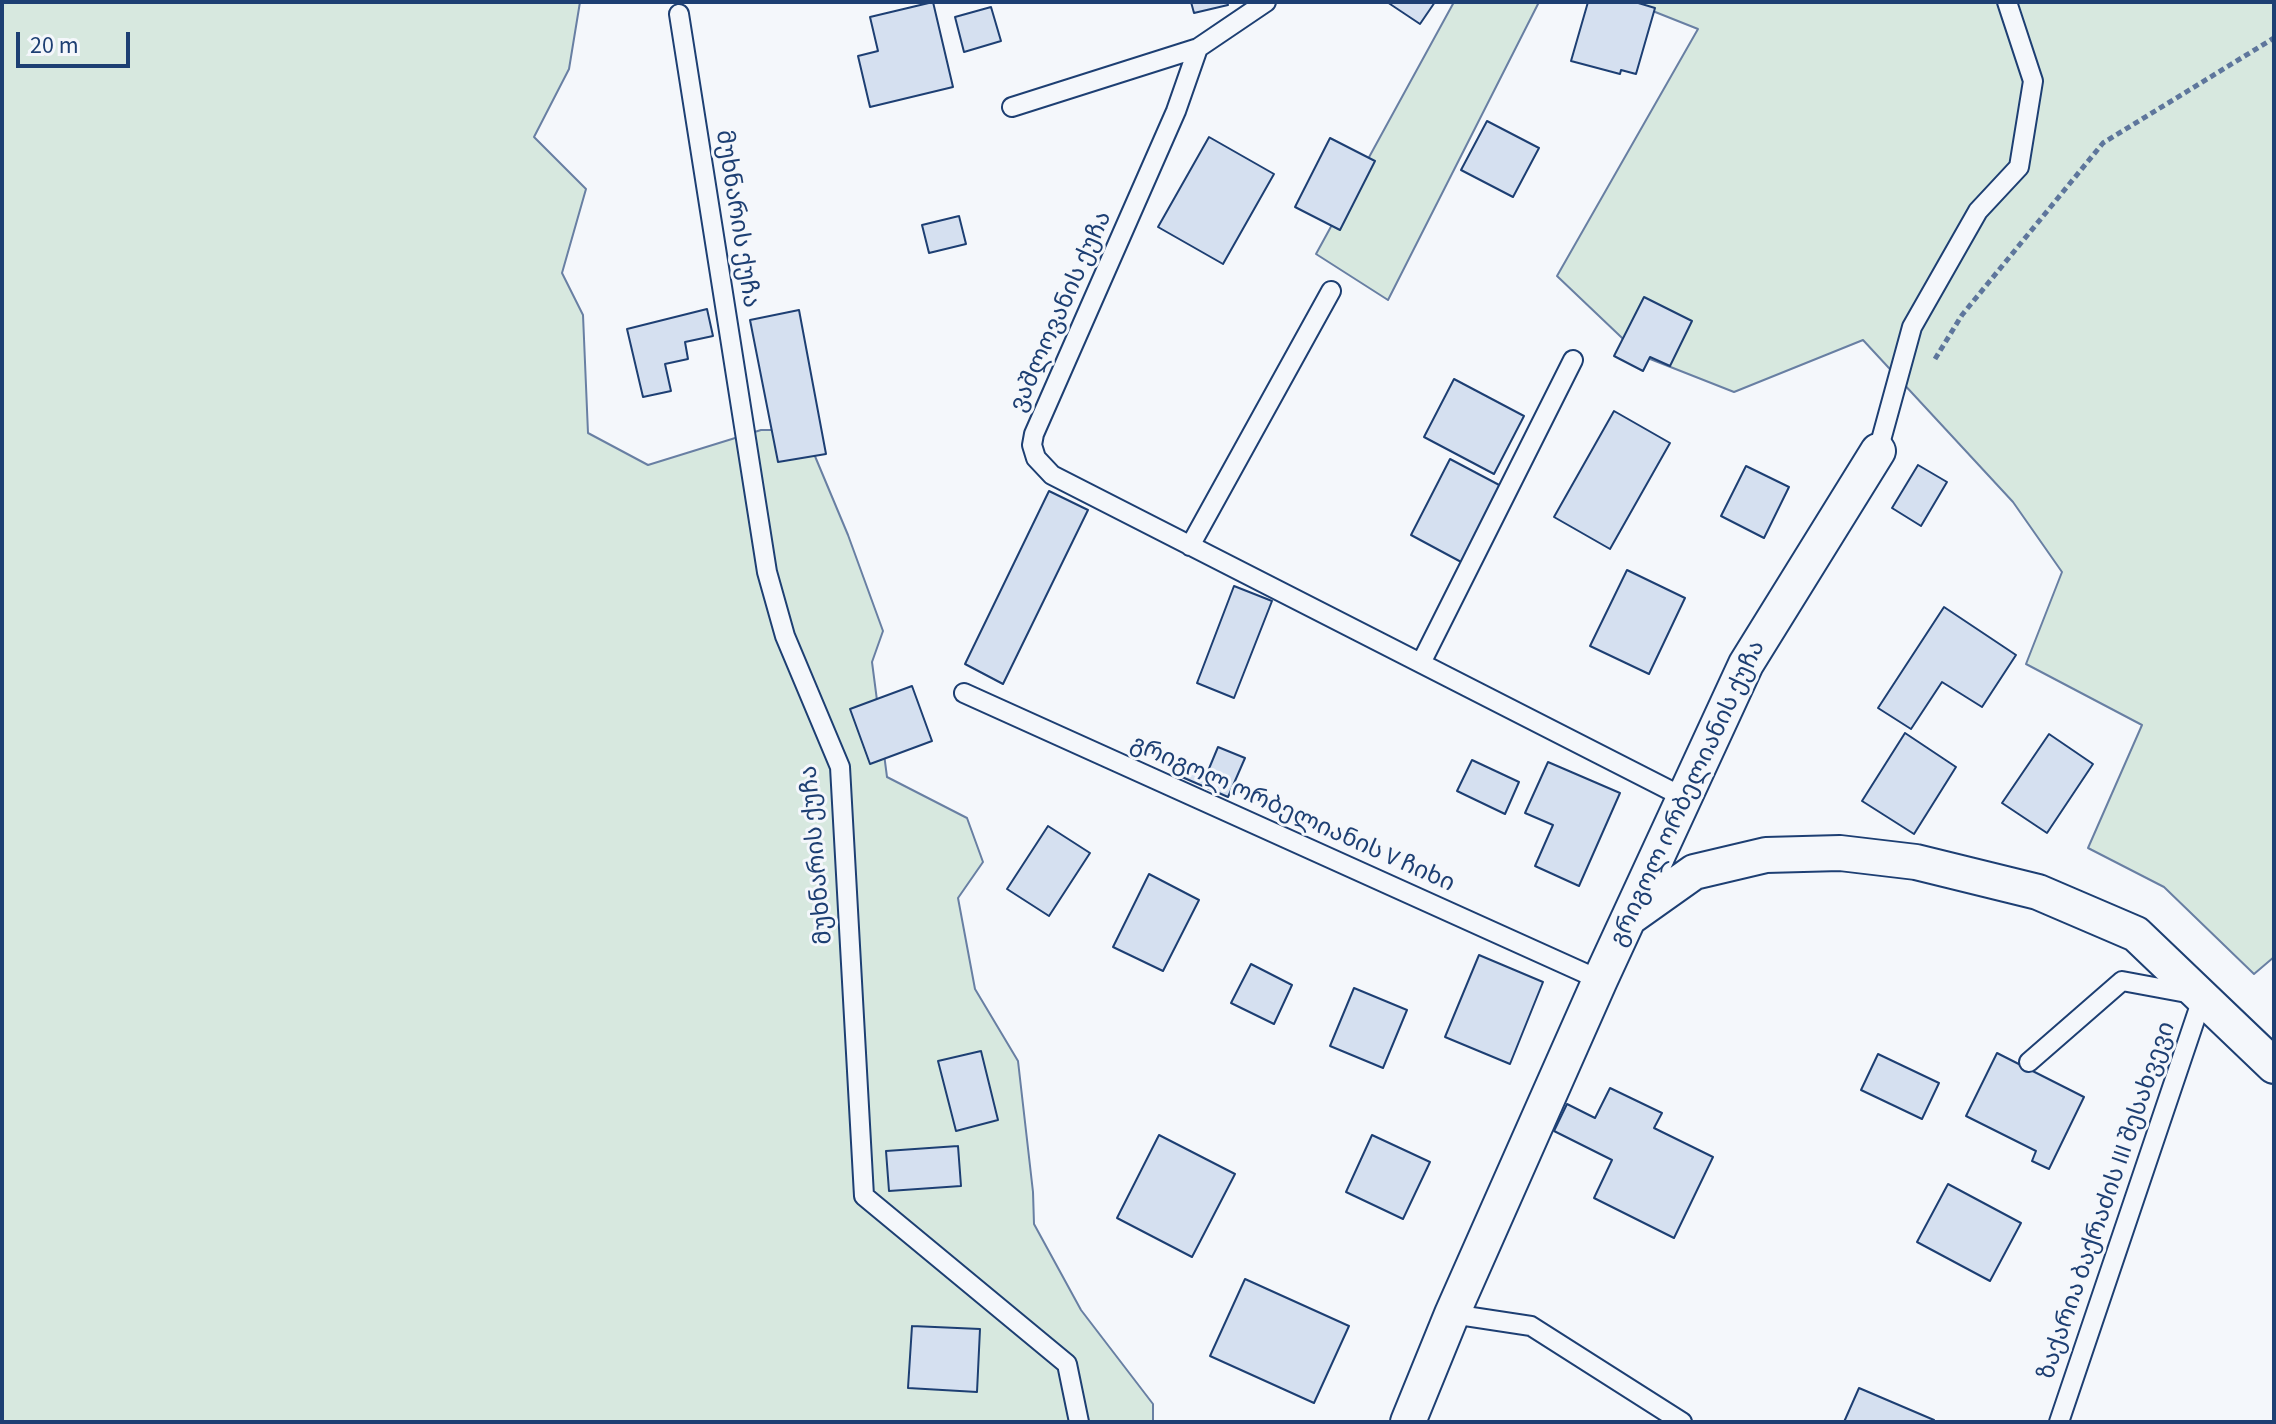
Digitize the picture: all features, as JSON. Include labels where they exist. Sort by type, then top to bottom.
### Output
[{"type":"street","name":"გრიგოლ ორბელიანის ქუჩა","points":[[1408,1422],[1452,1314],[1600,980],[1746,664],[1878,451]]},
{"type":"street","points":[[1631,916],[1694,872],[1766,855],[1840,853],[1916,862],[2038,892],[2136,934],[2274,1066]]},
{"type":"lane","points":[[1012,107],[1198,48],[1266,2]]},
{"type":"lane","points":[[1878,451],[1912,327],[1978,211],[2019,167],[2033,81],[2007,2]]},
{"type":"lane","name":"მუხნარის ქუჩა","points":[[679,14],[767,572],[785,636],[840,767],[864,1196],[1067,1364],[1079,1422]]},
{"type":"lane","name":"ვაშლოვანის ქუჩა","points":[[1198,48],[1176,111],[1032,445],[1036,458],[1052,475],[1685,798]]},
{"type":"lane","points":[[1190,546],[1331,291]]},
{"type":"lane","points":[[1421,663],[1573,360]]},
{"type":"lane","name":"გრიგოლ ორბელიანის V ჩიხი","points":[[964,693],[1600,980]]},
{"type":"lane","points":[[2029,1062],[2122,981],[2203,996]]},
{"type":"lane","name":"ზაქარია ბაქრაძის III შესახვევი","points":[[2059,1422],[2203,996]]},
{"type":"lane","points":[[1452,1314],[1531,1326],[1682,1422]]},
{"type":"path","points":[[1928,370],[1962,315],[2103,143],[2274,38]]},
{"type":"shaded area","points":[[2,2],[580,2],[569,69],[534,137],[586,189],[562,273],[583,315],[588,433],[648,465],[761,430],[804,430],[848,535],[883,631],[872,662],[887,777],[967,818],[983,862],[958,898],[975,989],[1018,1061],[1034,1224],[1081,1310],[1153,1404],[1153,1422],[2,1422]]},
{"type":"shaded area","points":[[1454,2],[1539,2],[1388,300],[1316,254]]},
{"type":"shaded area","points":[[1630,2],[2274,2],[2274,957],[2254,974],[2164,887],[2088,848],[2142,725],[2026,664],[2062,572],[2013,502],[1863,340],[1734,392],[1640,355],[1557,276],[1698,29]]},
{"type":"building","points":[[933,2],[953,87],[870,107],[858,56],[878,51],[870,17]]},
{"type":"building","points":[[1191,2],[1227,2],[1228,5],[1194,13]]},
{"type":"building","points":[[1387,2],[1435,2],[1420,24]]},
{"type":"building","points":[[1588,2],[1635,2],[1655,8],[1636,74],[1621,70],[1620,74],[1571,61]]},
{"type":"building","points":[[991,7],[1001,41],[964,52],[955,17]]},
{"type":"building","points":[[1487,121],[1539,148],[1513,197],[1461,170]]},
{"type":"building","points":[[1209,137],[1274,174],[1223,264],[1158,227]]},
{"type":"building","points":[[1330,138],[1375,161],[1340,230],[1295,207]]},
{"type":"building","points":[[959,216],[966,244],[929,253],[922,225]]},
{"type":"building","points":[[1644,297],[1692,321],[1670,366],[1650,357],[1643,371],[1614,356]]},
{"type":"building","points":[[707,309],[713,336],[685,342],[688,359],[665,364],[671,391],[643,397],[627,329]]},
{"type":"building","points":[[799,310],[826,454],[778,462],[750,320]]},
{"type":"building","points":[[1454,379],[1524,416],[1494,474],[1424,437]]},
{"type":"building","points":[[1614,411],[1670,443],[1610,549],[1554,517]]},
{"type":"building","points":[[1450,459],[1503,487],[1463,563],[1411,535]]},
{"type":"building","points":[[1918,465],[1947,482],[1921,526],[1892,508]]},
{"type":"building","points":[[1746,466],[1789,487],[1764,538],[1721,516]]},
{"type":"building","points":[[1049,491],[1088,510],[1003,684],[965,664]]},
{"type":"building","points":[[1627,570],[1685,598],[1649,674],[1590,646]]},
{"type":"building","points":[[1234,586],[1272,601],[1234,698],[1197,683]]},
{"type":"building","points":[[1944,607],[2016,655],[1982,707],[1942,682],[1911,729],[1878,708]]},
{"type":"building","points":[[912,686],[932,741],[870,764],[850,709]]},
{"type":"building","points":[[1905,733],[1956,767],[1914,834],[1862,801]]},
{"type":"building","points":[[2049,734],[2093,764],[2047,833],[2002,803]]},
{"type":"building","points":[[1218,747],[1245,758],[1228,797],[1182,777],[1189,762],[1208,771]]},
{"type":"building","points":[[1472,760],[1519,782],[1505,814],[1457,791]]},
{"type":"building","points":[[1548,762],[1620,793],[1579,886],[1535,866],[1553,825],[1525,813]]},
{"type":"building","points":[[1048,826],[1090,853],[1049,916],[1007,889]]},
{"type":"building","points":[[1149,874],[1199,900],[1163,971],[1113,947]]},
{"type":"building","points":[[1479,955],[1543,982],[1510,1064],[1445,1037]]},
{"type":"building","points":[[1251,964],[1292,985],[1274,1024],[1231,1003]]},
{"type":"building","points":[[1354,988],[1407,1010],[1383,1068],[1330,1046]]},
{"type":"building","points":[[981,1051],[998,1120],[956,1131],[938,1061]]},
{"type":"building","points":[[1997,1053],[2084,1097],[2049,1169],[2032,1161],[2036,1151],[1966,1116]]},
{"type":"building","points":[[1878,1054],[1939,1083],[1922,1119],[1861,1090]]},
{"type":"building","points":[[1610,1088],[1662,1113],[1654,1128],[1713,1157],[1674,1238],[1594,1198],[1612,1160],[1554,1131],[1567,1104],[1595,1118]]},
{"type":"building","points":[[1159,1135],[1235,1174],[1192,1257],[1117,1218]]},
{"type":"building","points":[[1372,1135],[1430,1162],[1403,1219],[1346,1192]]},
{"type":"building","points":[[958,1146],[961,1186],[889,1191],[886,1151]]},
{"type":"building","points":[[1948,1184],[2021,1223],[1990,1281],[1917,1242]]},
{"type":"building","points":[[1245,1279],[1349,1326],[1314,1403],[1210,1356]]},
{"type":"building","points":[[912,1326],[980,1329],[977,1392],[908,1388]]},
{"type":"building","points":[[1859,1388],[1934,1420],[1844,1422]]}]
